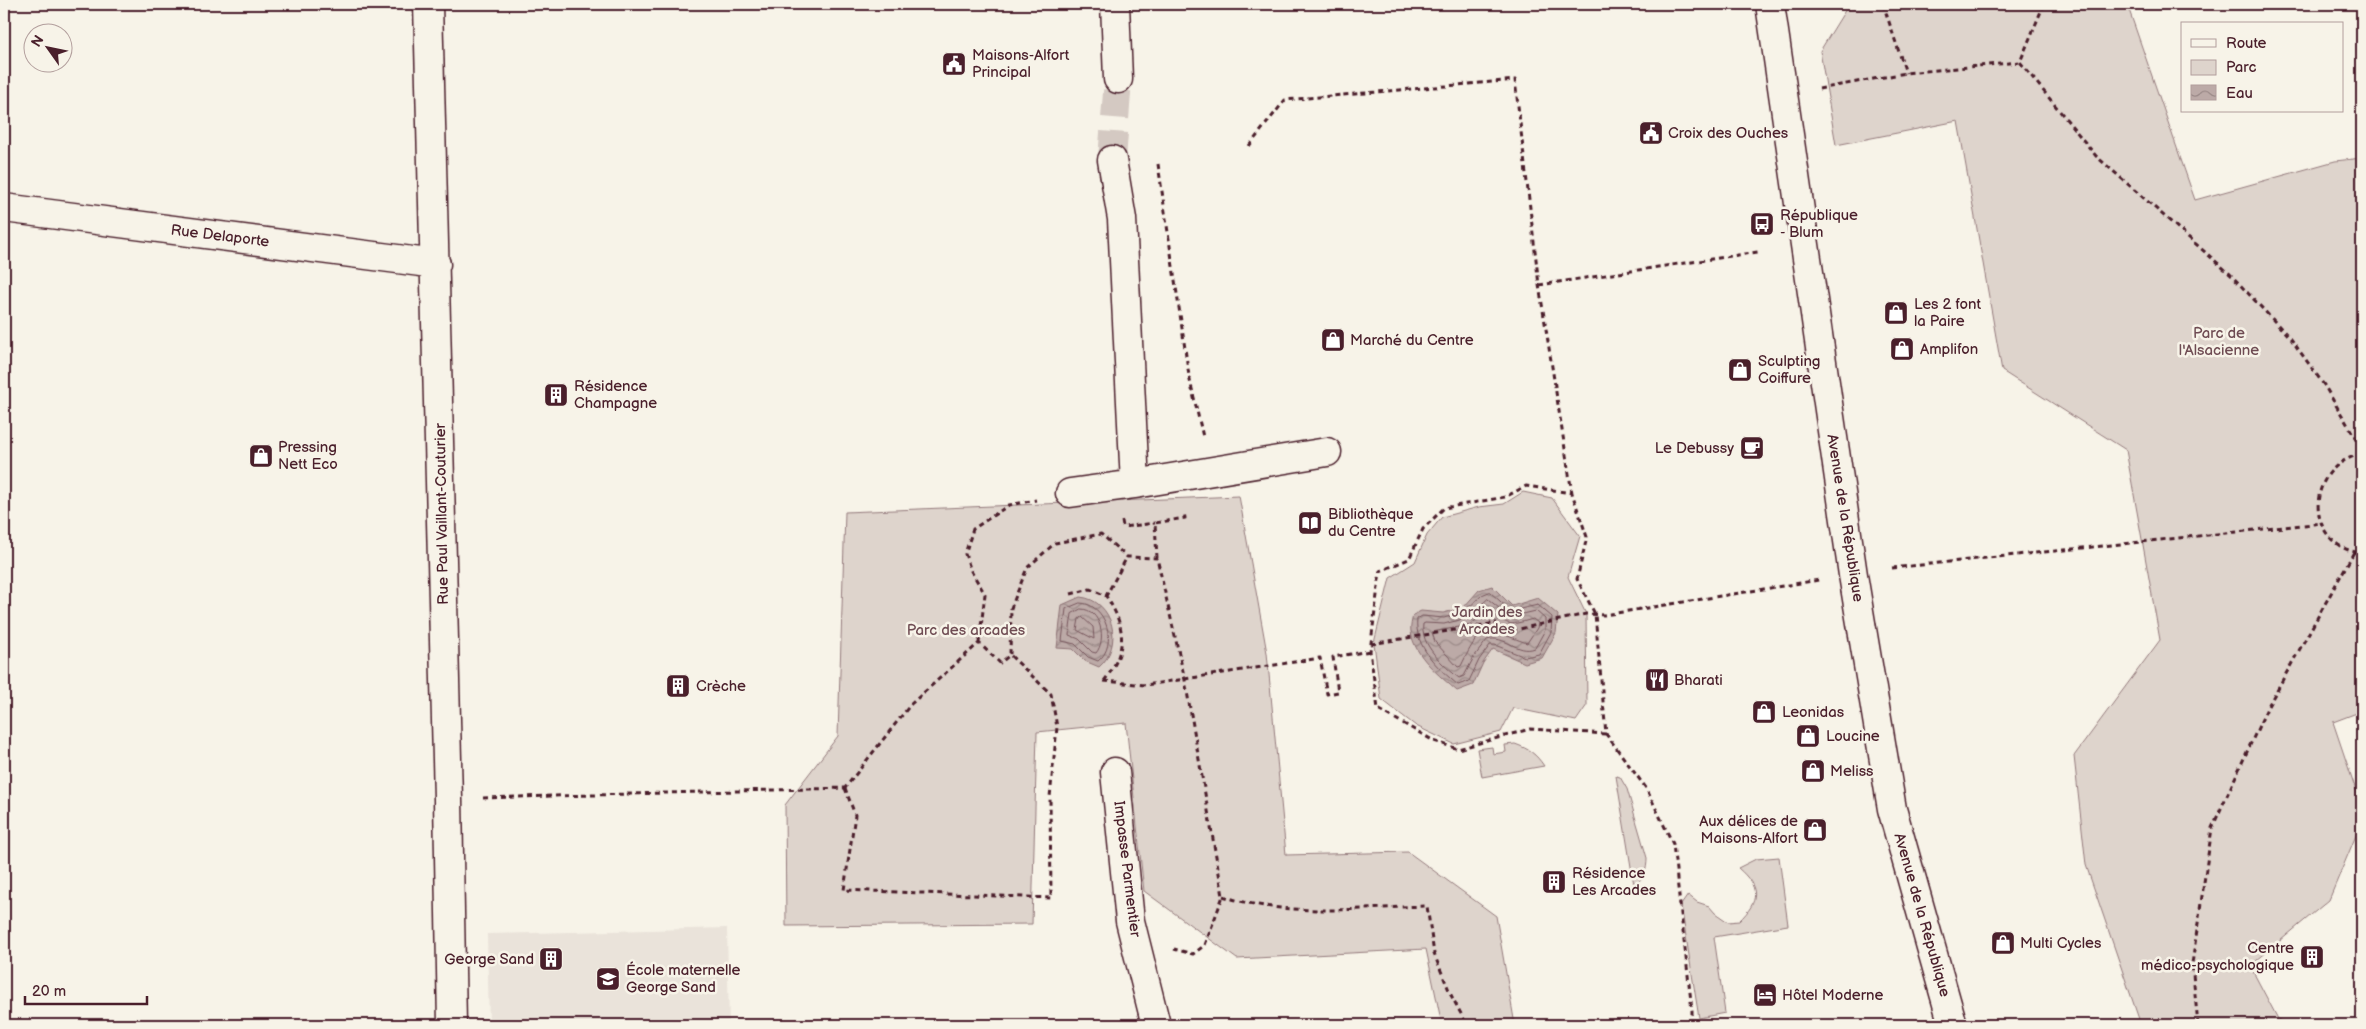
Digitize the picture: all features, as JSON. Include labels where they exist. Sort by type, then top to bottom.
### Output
[{"type":"street","name":"Rue Paul Vaillant-Couturier","points":[[428,4],[436,264],[452,1025]]},
{"type":"street","points":[[1115,4],[1118,80]]},
{"type":"street","name":"Avenue de la République","points":[[1770,4],[1853,575],[1892,809],[1953,1025]]},
{"type":"street","points":[[1112,160],[1122,219],[1135,484]]},
{"type":"street","name":"Rue Delaporte","points":[[4,210],[436,264]]},
{"type":"street","points":[[1070,493],[1327,452]]},
{"type":"street","name":"Impasse Parmentier","points":[[1115,772],[1130,921],[1156,1025]]},
{"type":"path","points":[[1883,4],[1906,73]]},
{"type":"path","points":[[2020,62],[2044,4]]},
{"type":"path","points":[[1820,89],[1906,73],[2020,62]]},
{"type":"path","points":[[2020,62],[2096,156],[2230,274],[2291,339],[2324,385],[2362,449]]},
{"type":"path","points":[[1249,146],[1286,100],[1515,80],[1540,285],[1572,493],[1587,537],[1577,579],[1595,614],[1606,734],[1646,788],[1673,844],[1692,1010],[1692,1025]]},
{"type":"path","points":[[1158,164],[1190,376],[1203,438]]},
{"type":"path","points":[[1540,285],[1758,252]]},
{"type":"path","points":[[2362,454],[2350,456],[2335,465],[2326,476],[2319,492],[2318,506],[2322,523],[2331,538],[2354,552],[2362,553]]},
{"type":"path","points":[[1572,493],[1526,486],[1505,497],[1444,508],[1424,529],[1409,560],[1380,571],[1370,652],[1378,708],[1434,741],[1458,748],[1530,729],[1606,734]]},
{"type":"path","points":[[845,788],[910,704],[979,643],[985,594],[971,571],[965,554],[973,529],[1008,506],[1070,493]]},
{"type":"path","points":[[1892,568],[2322,523]]},
{"type":"path","points":[[1137,948],[1147,944],[1193,954],[1205,945],[1223,896],[1185,680],[1157,558],[1156,533]]},
{"type":"path","points":[[845,788],[855,815],[844,890],[1051,898],[1050,797],[1058,727],[1051,694],[1010,655],[1011,608],[1027,568],[1055,543],[1100,534],[1127,557],[1157,558]]},
{"type":"path","points":[[2198,1025],[2192,964],[2212,828],[2268,706],[2354,552]]},
{"type":"path","points":[[1106,596],[1127,557]]},
{"type":"path","points":[[1371,644],[1496,623],[1497,634],[1586,614],[1604,615],[1820,580]]},
{"type":"path","points":[[1071,594],[1090,589],[1106,596],[1118,613],[1124,641],[1116,666],[1104,681],[1146,685],[1320,658],[1327,694],[1338,692],[1333,657],[1370,652]]},
{"type":"path","points":[[979,643],[1000,663],[1010,655]]},
{"type":"path","points":[[448,798],[845,788]]},
{"type":"path","points":[[1223,896],[1245,904],[1324,910],[1428,906],[1434,954],[1466,1025]]},
{"type":"shaded area","name":"École maternelle George Sand","points":[[727,928],[729,1025],[489,1025],[487,934]]},
{"type":"green space","name":"Parc de l'Alsacienne","points":[[1849,4],[2127,4],[2195,200],[2335,161],[2362,158],[2362,711],[2333,722],[2362,808],[2362,821],[2329,900],[2250,966],[2278,1019],[2287,1025],[2141,1025],[2086,865],[2074,756],[2160,640],[2126,450],[2002,371],[1958,121],[1836,145],[1820,51]]},
{"type":"green space","name":"Jardin des Arcades","points":[[1523,492],[1552,498],[1580,536],[1568,577],[1586,614],[1587,705],[1576,721],[1513,708],[1501,732],[1454,744],[1416,726],[1381,699],[1374,643],[1390,578],[1415,562],[1427,535],[1442,517],[1479,507],[1504,504]]},
{"type":"green space","name":"Parc des arcades","points":[[1239,496],[1267,653],[1286,855],[1408,852],[1496,916],[1515,1025],[1442,1025],[1426,949],[1237,959],[1144,891],[1126,723],[1037,732],[1032,924],[786,926],[785,805],[838,736],[845,512]]},
{"type":"green space","points":[[1515,744],[1532,752],[1544,766],[1482,777],[1477,749],[1492,747],[1493,754],[1506,752],[1505,745]]},
{"type":"green space","points":[[1616,776],[1620,777],[1627,789],[1647,858],[1644,874],[1634,885]]},
{"type":"green space","points":[[1779,857],[1788,925],[1714,937],[1725,1013],[1699,1018],[1681,905],[1688,895],[1697,902],[1709,906],[1728,922],[1739,921],[1751,907],[1755,894],[1750,881],[1738,868],[1756,859]]},
{"type":"water","points":[[1492,586],[1512,606],[1538,598],[1558,615],[1556,633],[1542,658],[1525,663],[1493,649],[1483,663],[1473,685],[1457,691],[1429,665],[1417,649],[1411,630],[1413,615],[1421,611],[1443,613],[1463,608],[1479,590]]},
{"type":"water","points":[[1080,597],[1092,600],[1101,606],[1108,615],[1112,625],[1111,648],[1107,658],[1099,667],[1085,661],[1073,649],[1057,648],[1062,605]]},
{"type":"tunnel","points":[[1112,160],[1118,79]]},
{"type":"place","name":"Maisons-Alfort Principal","points":[[954,64]]},
{"type":"place","name":"Croix des Ouches","points":[[1651,133]]},
{"type":"place","name":"République - Blum","points":[[1762,224]]},
{"type":"place","name":"Les 2 font la Paire","points":[[1896,313]]},
{"type":"place","name":"Marché du Centre","points":[[1333,340]]},
{"type":"place","name":"Amplifon","points":[[1902,349]]},
{"type":"place","name":"Sculpting Coiffure","points":[[1740,370]]},
{"type":"place","name":"Résidence Champagne","points":[[556,395]]},
{"type":"place","name":"Le Debussy","points":[[1752,448]]},
{"type":"place","name":"Pressing Nett Eco","points":[[261,456]]},
{"type":"place","name":"Bibliothèque du Centre","points":[[1310,523]]},
{"type":"place","name":"Bharati","points":[[1657,680]]},
{"type":"place","name":"Crèche","points":[[678,686]]},
{"type":"place","name":"Leonidas","points":[[1764,712]]},
{"type":"place","name":"Loucine","points":[[1808,736]]},
{"type":"place","name":"Meliss","points":[[1813,771]]},
{"type":"place","name":"Aux délices de Maisons-Alfort","points":[[1815,830]]},
{"type":"place","name":"Résidence Les Arcades","points":[[1554,882]]},
{"type":"place","name":"Multi Cycles","points":[[2003,943]]},
{"type":"place","name":"Centre médico-psychologique","points":[[2312,957]]},
{"type":"place","name":"George Sand","points":[[551,959]]},
{"type":"place","name":"École maternelle George Sand","points":[[608,979]]},
{"type":"place","name":"Hôtel Moderne","points":[[1765,995]]}]
